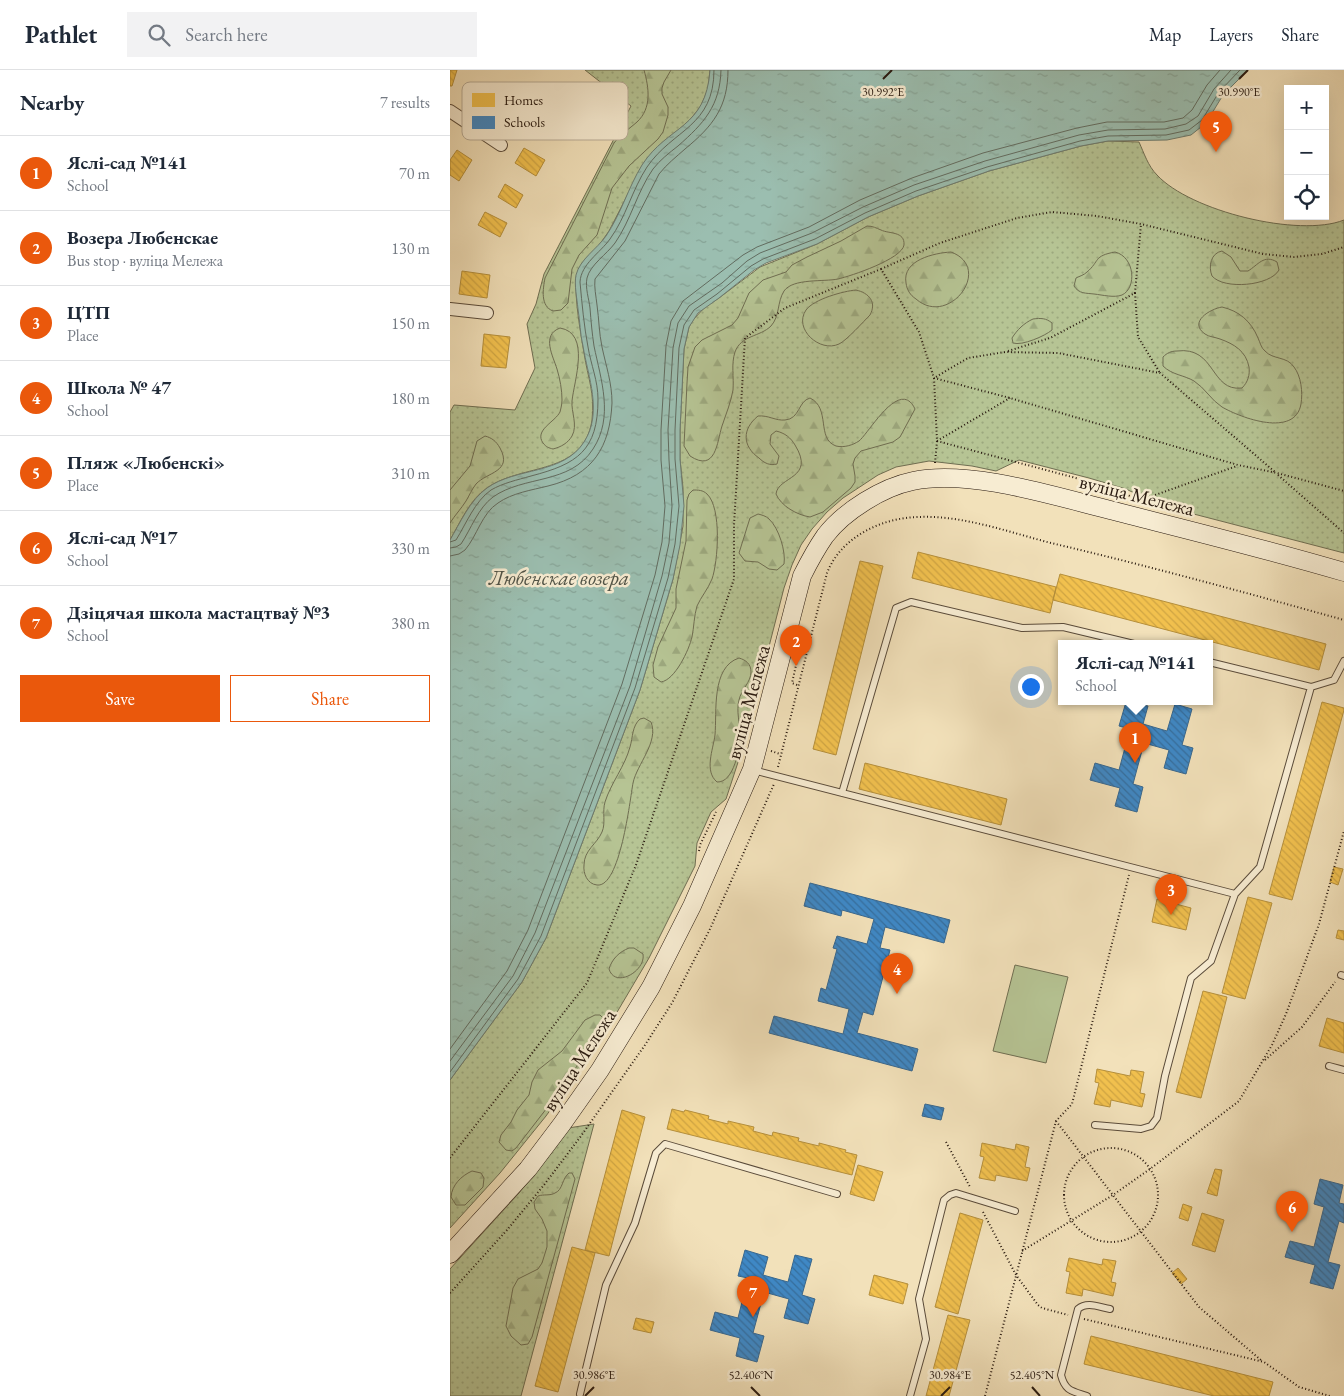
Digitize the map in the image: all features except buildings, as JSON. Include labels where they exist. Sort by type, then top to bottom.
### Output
[{"type":"main road","name":"вуліца Мележа","points":[[450,1254],[528,1169],[600,1070],[651,987],[692,906],[752,769],[802,576],[826,534],[842,519],[882,491],[898,485],[927,478],[979,480],[1036,492],[1246,544],[1344,572]]},
{"type":"street","points":[[450,111],[462,119]]},
{"type":"street","points":[[494,140],[501,145]]},
{"type":"street","points":[[450,309],[487,313]]},
{"type":"lane","points":[[842,793],[896,608],[911,602],[1022,628],[1063,627],[1117,640]]},
{"type":"lane","points":[[1213,663],[1311,687],[1334,680],[1344,661]]},
{"type":"lane","points":[[1095,1126],[1141,1129],[1151,1126],[1157,1118],[1165,1076],[1191,978],[1211,961],[1235,894],[1260,867],[1311,687]]},
{"type":"lane","points":[[752,769],[1235,894]]},
{"type":"lane","points":[[1329,1066],[1344,1070]]},
{"type":"lane","points":[[581,1395],[606,1285],[635,1223],[656,1154],[665,1144],[837,1194]]},
{"type":"lane","points":[[910,1396],[926,1339],[919,1299],[944,1200],[950,1194],[956,1193],[1015,1211]]},
{"type":"lane","points":[[1087,1396],[1072,1392],[1064,1385],[1061,1375],[1078,1309],[1082,1305],[1087,1304],[1110,1309]]},
{"type":"path","points":[[450,1158],[587,983],[636,865],[734,579],[734,525],[745,338],[785,308],[940,243],[1017,218],[1052,212],[1097,216],[1140,224],[1263,254],[1294,257],[1322,254],[1344,247]]},
{"type":"path","points":[[1140,224],[1135,293],[1138,337],[1160,373],[1344,533]]},
{"type":"path","points":[[881,269],[919,332],[934,378],[937,442],[935,464]]},
{"type":"path","points":[[934,378],[968,358],[1006,352],[1050,338],[1135,293]]},
{"type":"path","points":[[1006,352],[1058,353],[1160,373]]},
{"type":"path","points":[[934,378],[1010,398],[1238,466],[1277,473],[1344,490]]},
{"type":"path","points":[[937,442],[1010,398]]},
{"type":"path","points":[[937,442],[1091,482],[1141,500],[1238,466]]},
{"type":"path","points":[[798,685],[792,683],[799,652],[806,654]]},
{"type":"path","points":[[768,750],[780,754]]},
{"type":"path","points":[[699,852],[700,845],[714,814],[721,808]]},
{"type":"path","points":[[1022,1251],[1113,1195],[1150,1169],[1233,1107],[1247,1091],[1286,1014],[1319,924],[1344,831]]},
{"type":"path","points":[[985,1396],[1056,1121],[1072,1104],[1131,868]]},
{"type":"path","points":[[1263,1062],[1302,1027],[1342,976]]},
{"type":"path","points":[[1056,1121],[1206,1314],[1264,1362]]},
{"type":"path","points":[[1101,1148],[1120,1148],[1137,1156],[1150,1169],[1157,1185],[1158,1202],[1152,1218],[1142,1232],[1128,1240],[1112,1243],[1096,1240],[1082,1233],[1071,1221],[1065,1208],[1063,1193],[1066,1179],[1073,1166],[1083,1156],[1101,1148]]},
{"type":"green space","points":[[585,70],[710,70],[708,89],[701,106],[689,121],[644,163],[609,231],[576,278],[578,315],[593,402],[592,420],[587,438],[577,451],[564,460],[501,480],[487,488],[470,505],[450,540],[450,412],[454,405],[515,410],[535,368],[527,324],[536,304],[544,274],[613,140],[628,140],[628,112],[631,106],[628,104],[628,82],[600,82]]},
{"type":"green space","points":[[644,70],[671,70],[662,88],[662,94],[668,107],[668,115],[663,132],[629,166],[612,188],[597,235],[579,255],[572,269],[568,303],[561,310],[553,311],[549,309],[544,301],[545,278],[614,143],[617,140],[628,140],[628,129],[642,116],[648,98]]},
{"type":"green space","points":[[1108,141],[1139,142],[1149,164],[1157,175],[1173,188],[1194,200],[1219,210],[1246,218],[1300,226],[1324,225],[1344,220],[1344,553],[1159,505],[1126,489],[1019,460],[996,471],[929,461],[896,467],[878,475],[843,498],[812,529],[801,545],[792,565],[784,588],[744,744],[726,799],[711,812],[697,843],[695,866],[649,958],[613,1019],[546,1116],[500,1173],[450,1228],[450,1080],[522,982],[546,938],[640,690],[673,579],[683,526],[680,430],[684,349],[689,327],[693,320],[705,307],[760,267],[817,244],[868,217],[918,196],[989,171],[1081,146]]},
{"type":"green space","points":[[867,226],[902,237],[904,245],[901,250],[886,261],[854,274],[838,279],[801,282],[788,287],[780,300],[776,318],[771,326],[767,330],[746,339],[738,346],[735,352],[732,394],[714,453],[705,461],[690,456],[684,446],[688,367],[695,347],[702,340],[732,325],[738,318],[749,293],[763,280],[786,272],[792,265]]},
{"type":"green space","points":[[1222,251],[1231,257],[1240,271],[1248,271],[1261,261],[1268,259],[1277,262],[1279,270],[1266,280],[1257,283],[1226,283],[1212,276],[1211,272],[1211,260],[1215,254]]},
{"type":"green space","points":[[951,252],[963,260],[968,270],[968,282],[953,301],[941,306],[929,306],[909,292],[906,275],[914,263],[921,259]]},
{"type":"green space","points":[[1115,252],[1122,255],[1130,266],[1132,280],[1127,291],[1119,296],[1112,296],[1083,293],[1076,289],[1074,286],[1076,278],[1086,273],[1103,255]]},
{"type":"green space","points":[[856,290],[865,293],[872,302],[873,306],[870,315],[839,344],[832,346],[824,345],[811,338],[803,325],[803,317],[806,310],[822,299]]},
{"type":"green space","points":[[1222,307],[1234,311],[1244,318],[1252,327],[1264,350],[1272,356],[1288,361],[1296,371],[1301,384],[1301,404],[1297,414],[1289,420],[1278,423],[1266,422],[1242,416],[1222,407],[1194,381],[1163,366],[1163,357],[1168,353],[1190,351],[1199,355],[1224,383],[1232,387],[1242,388],[1247,381],[1249,367],[1242,352],[1230,343],[1208,336],[1200,329],[1199,325],[1207,313]]},
{"type":"green space","points":[[1033,319],[1050,321],[1052,323],[1052,330],[1033,340],[1017,344],[1013,343],[1012,338],[1016,332]]},
{"type":"green space","points":[[560,328],[569,332],[575,339],[578,348],[572,401],[574,432],[566,443],[553,449],[543,443],[541,434],[560,412],[561,384],[551,352],[550,341],[554,331]]},
{"type":"green space","points":[[810,398],[820,409],[826,437],[830,442],[839,447],[848,446],[859,441],[885,410],[901,399],[909,401],[915,409],[900,437],[893,442],[861,451],[853,464],[855,482],[851,488],[823,512],[810,517],[790,509],[776,494],[778,488],[799,471],[801,464],[800,456],[792,440],[785,434],[776,431],[771,435],[770,444],[779,456],[777,464],[772,465],[765,463],[753,453],[749,448],[746,437],[749,426],[758,416],[782,420],[790,419],[794,417],[803,403]]},
{"type":"green space","points":[[485,436],[494,440],[498,446],[503,456],[501,467],[476,484],[450,523],[450,490],[470,466],[477,441]]},
{"type":"green space","points":[[693,490],[702,491],[712,501],[717,523],[716,561],[712,579],[697,606],[692,637],[685,656],[671,676],[661,682],[654,677],[653,665],[658,647],[676,608],[676,589],[686,541],[687,500]]},
{"type":"green space","points":[[758,514],[767,517],[773,523],[781,540],[784,564],[777,570],[769,569],[758,562],[745,561],[739,553],[750,518]]},
{"type":"green space","points":[[739,658],[748,663],[751,672],[738,704],[739,748],[732,771],[723,781],[717,782],[713,777],[710,766],[715,735],[717,691],[724,671],[730,663]]},
{"type":"green space","points":[[644,718],[651,722],[652,737],[633,783],[618,859],[612,873],[605,882],[597,885],[591,883],[585,875],[586,855],[602,832],[604,806],[608,795],[628,754],[635,725],[640,719]]},
{"type":"green space","points":[[629,948],[634,948],[643,954],[640,966],[623,978],[612,975],[609,969],[610,965],[616,956]]},
{"type":"green space","points":[[1015,965],[1068,977],[1046,1063],[993,1051]]},
{"type":"green space","points":[[595,1015],[600,1015],[604,1019],[604,1027],[557,1095],[516,1148],[512,1151],[506,1150],[499,1142],[501,1135],[529,1095],[532,1082],[538,1070],[562,1051],[585,1020]]},
{"type":"green space","points":[[594,1124],[521,1396],[450,1396],[450,1269],[519,1193],[568,1128]]},
{"type":"green space","points":[[472,1171],[481,1173],[484,1178],[483,1187],[465,1205],[456,1205],[451,1197],[453,1189],[464,1175]]},
{"type":"green space","points":[[569,1173],[572,1173],[575,1179],[532,1337],[528,1344],[521,1345],[511,1336],[506,1326],[513,1288],[518,1279],[538,1269],[547,1247],[547,1231],[535,1209],[534,1202],[538,1196],[558,1191]]},
{"type":"water","name":"Любенскае возера","points":[[710,70],[1248,70],[1223,95],[1206,123],[1191,135],[1167,140],[1108,141],[1081,146],[989,171],[918,196],[868,217],[817,244],[766,263],[698,313],[689,327],[684,349],[680,459],[684,506],[680,545],[673,579],[640,690],[546,938],[522,982],[450,1080],[450,540],[470,505],[487,488],[499,481],[552,466],[575,453],[584,442],[590,431],[593,419],[593,395],[581,337],[575,287],[578,269],[611,228],[642,165],[652,152],[694,115],[707,89]]},
{"type":"place","name":"Пляж «Любенскі»","points":[[1216,152]]},
{"type":"place","name":"Возера Любенскае","points":[[796,666]]},
{"type":"place","name":"Яслі-сад №141","points":[[1135,763]]},
{"type":"place","name":"ЦТП","points":[[1171,915]]},
{"type":"place","name":"Школа № 47","points":[[897,994]]},
{"type":"place","name":"Яслі-сад №17","points":[[1292,1232]]},
{"type":"place","name":"Дзіцячая школа мастацтваў №3","points":[[753,1317]]}]
